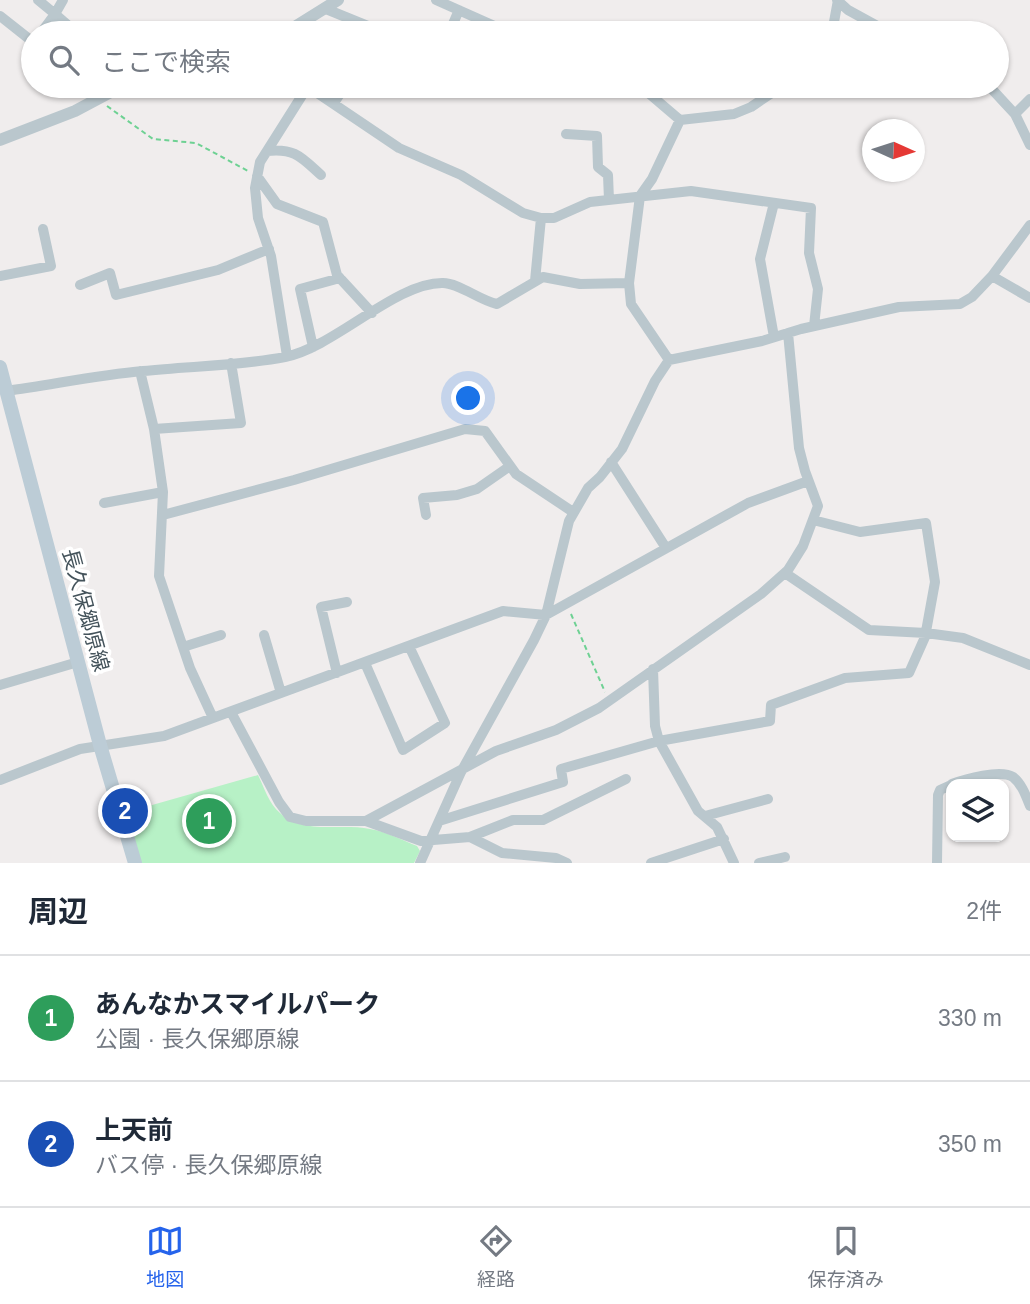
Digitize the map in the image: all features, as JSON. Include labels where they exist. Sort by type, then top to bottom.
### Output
[{"type":"main road","name":"長久保郷原線","points":[[0,368],[100,745],[135,863]]},
{"type":"street","points":[[38,0],[63,21]]},
{"type":"street","points":[[50,21],[63,0]]},
{"type":"street","points":[[306,21],[338,0]]},
{"type":"street","points":[[436,0],[483,21]]},
{"type":"street","points":[[834,21],[838,0]]},
{"type":"street","points":[[838,0],[848,10],[868,21]]},
{"type":"street","points":[[326,9],[356,21]]},
{"type":"street","points":[[454,21],[459,10]]},
{"type":"street","points":[[0,16],[21,33]]},
{"type":"street","points":[[287,356],[269,249],[258,218],[254,188],[260,162],[300,98]]},
{"type":"street","points":[[326,98],[399,148],[461,176],[523,213],[541,218],[554,218],[590,202],[691,191],[811,208],[809,253],[818,289],[814,326]]},
{"type":"street","points":[[334,103],[337,98]]},
{"type":"street","points":[[654,98],[680,120],[734,114],[764,98]]},
{"type":"street","points":[[1001,98],[1016,114],[1030,145]]},
{"type":"street","points":[[0,140],[75,111],[97,99]]},
{"type":"street","points":[[1016,114],[1030,99]]},
{"type":"street","points":[[669,360],[631,304],[629,283],[640,196],[652,179],[680,120]]},
{"type":"street","points":[[566,134],[597,136],[598,167],[608,175],[609,200]]},
{"type":"street","points":[[267,151],[284,149],[298,155],[321,175]]},
{"type":"street","points":[[257,176],[277,204],[323,222],[337,275],[372,313]]},
{"type":"street","points":[[774,203],[760,259],[774,337]]},
{"type":"street","points":[[535,281],[541,218]]},
{"type":"street","points":[[420,863],[461,772],[546,615],[558,558],[573,512],[588,488],[622,449],[655,381],[669,360],[899,307],[960,304],[972,298],[992,276],[1030,225]]},
{"type":"street","points":[[0,276],[51,266],[43,229]]},
{"type":"street","points":[[80,285],[110,273],[116,295],[218,270],[269,249]]},
{"type":"street","points":[[992,276],[1030,298]]},
{"type":"street","points":[[6,391],[141,371],[287,356],[313,347],[416,289],[435,283],[447,283],[497,304],[543,277],[580,284],[629,283]]},
{"type":"street","points":[[313,347],[300,289],[340,278]]},
{"type":"street","points":[[366,821],[496,751],[556,730],[608,701],[761,594],[785,573],[803,546],[818,506],[799,449],[788,333]]},
{"type":"street","points":[[154,429],[241,423],[230,363]]},
{"type":"street","points":[[141,371],[154,429],[163,492],[159,576],[190,668],[213,718]]},
{"type":"street","points":[[163,515],[267,488],[466,429],[485,431],[516,474],[573,512]]},
{"type":"street","points":[[611,462],[666,548]]},
{"type":"street","points":[[426,515],[423,498],[457,495],[477,489],[510,466]]},
{"type":"street","points":[[0,780],[80,749],[163,736],[503,611],[546,615],[748,503],[808,481]]},
{"type":"street","points":[[104,503],[163,492]]},
{"type":"street","points":[[439,821],[564,782],[561,769],[659,741],[770,721],[771,705],[845,678],[908,673],[926,633],[935,582],[926,523],[860,531],[813,520]]},
{"type":"street","points":[[785,573],[869,630],[963,638],[1030,665]]},
{"type":"street","points":[[337,673],[321,607],[347,601]]},
{"type":"street","points":[[183,647],[221,635]]},
{"type":"street","points":[[264,635],[281,693]]},
{"type":"street","points":[[365,663],[403,750],[445,723],[409,646]]},
{"type":"street","points":[[0,685],[78,662]]},
{"type":"street","points":[[653,669],[655,726],[659,741],[698,811],[717,827],[734,863]]},
{"type":"street","points":[[231,712],[279,802],[290,817],[306,821],[366,821],[421,841],[470,837],[513,820],[543,820],[626,779]]},
{"type":"street","points":[[972,779],[991,774],[1007,774],[1022,787],[1030,807]]},
{"type":"street","points":[[937,863],[938,795],[940,790],[946,787]]},
{"type":"street","points":[[705,817],[768,799]]},
{"type":"street","points":[[470,837],[502,853],[556,858],[567,863]]},
{"type":"street","points":[[651,863],[724,839]]},
{"type":"street","points":[[759,863],[785,857]]},
{"type":"path","points":[[97,99],[153,139],[196,142],[257,176]]},
{"type":"path","points":[[567,603],[608,701]]},
{"type":"green space","points":[[258,775],[273,805],[289,820],[311,826],[359,827],[388,834],[417,846],[420,851],[414,863],[139,863],[124,813]]},
{"type":"place","name":"上天前","points":[[125,811]]},
{"type":"place","name":"あんなかスマイルパーク","points":[[209,821]]}]
